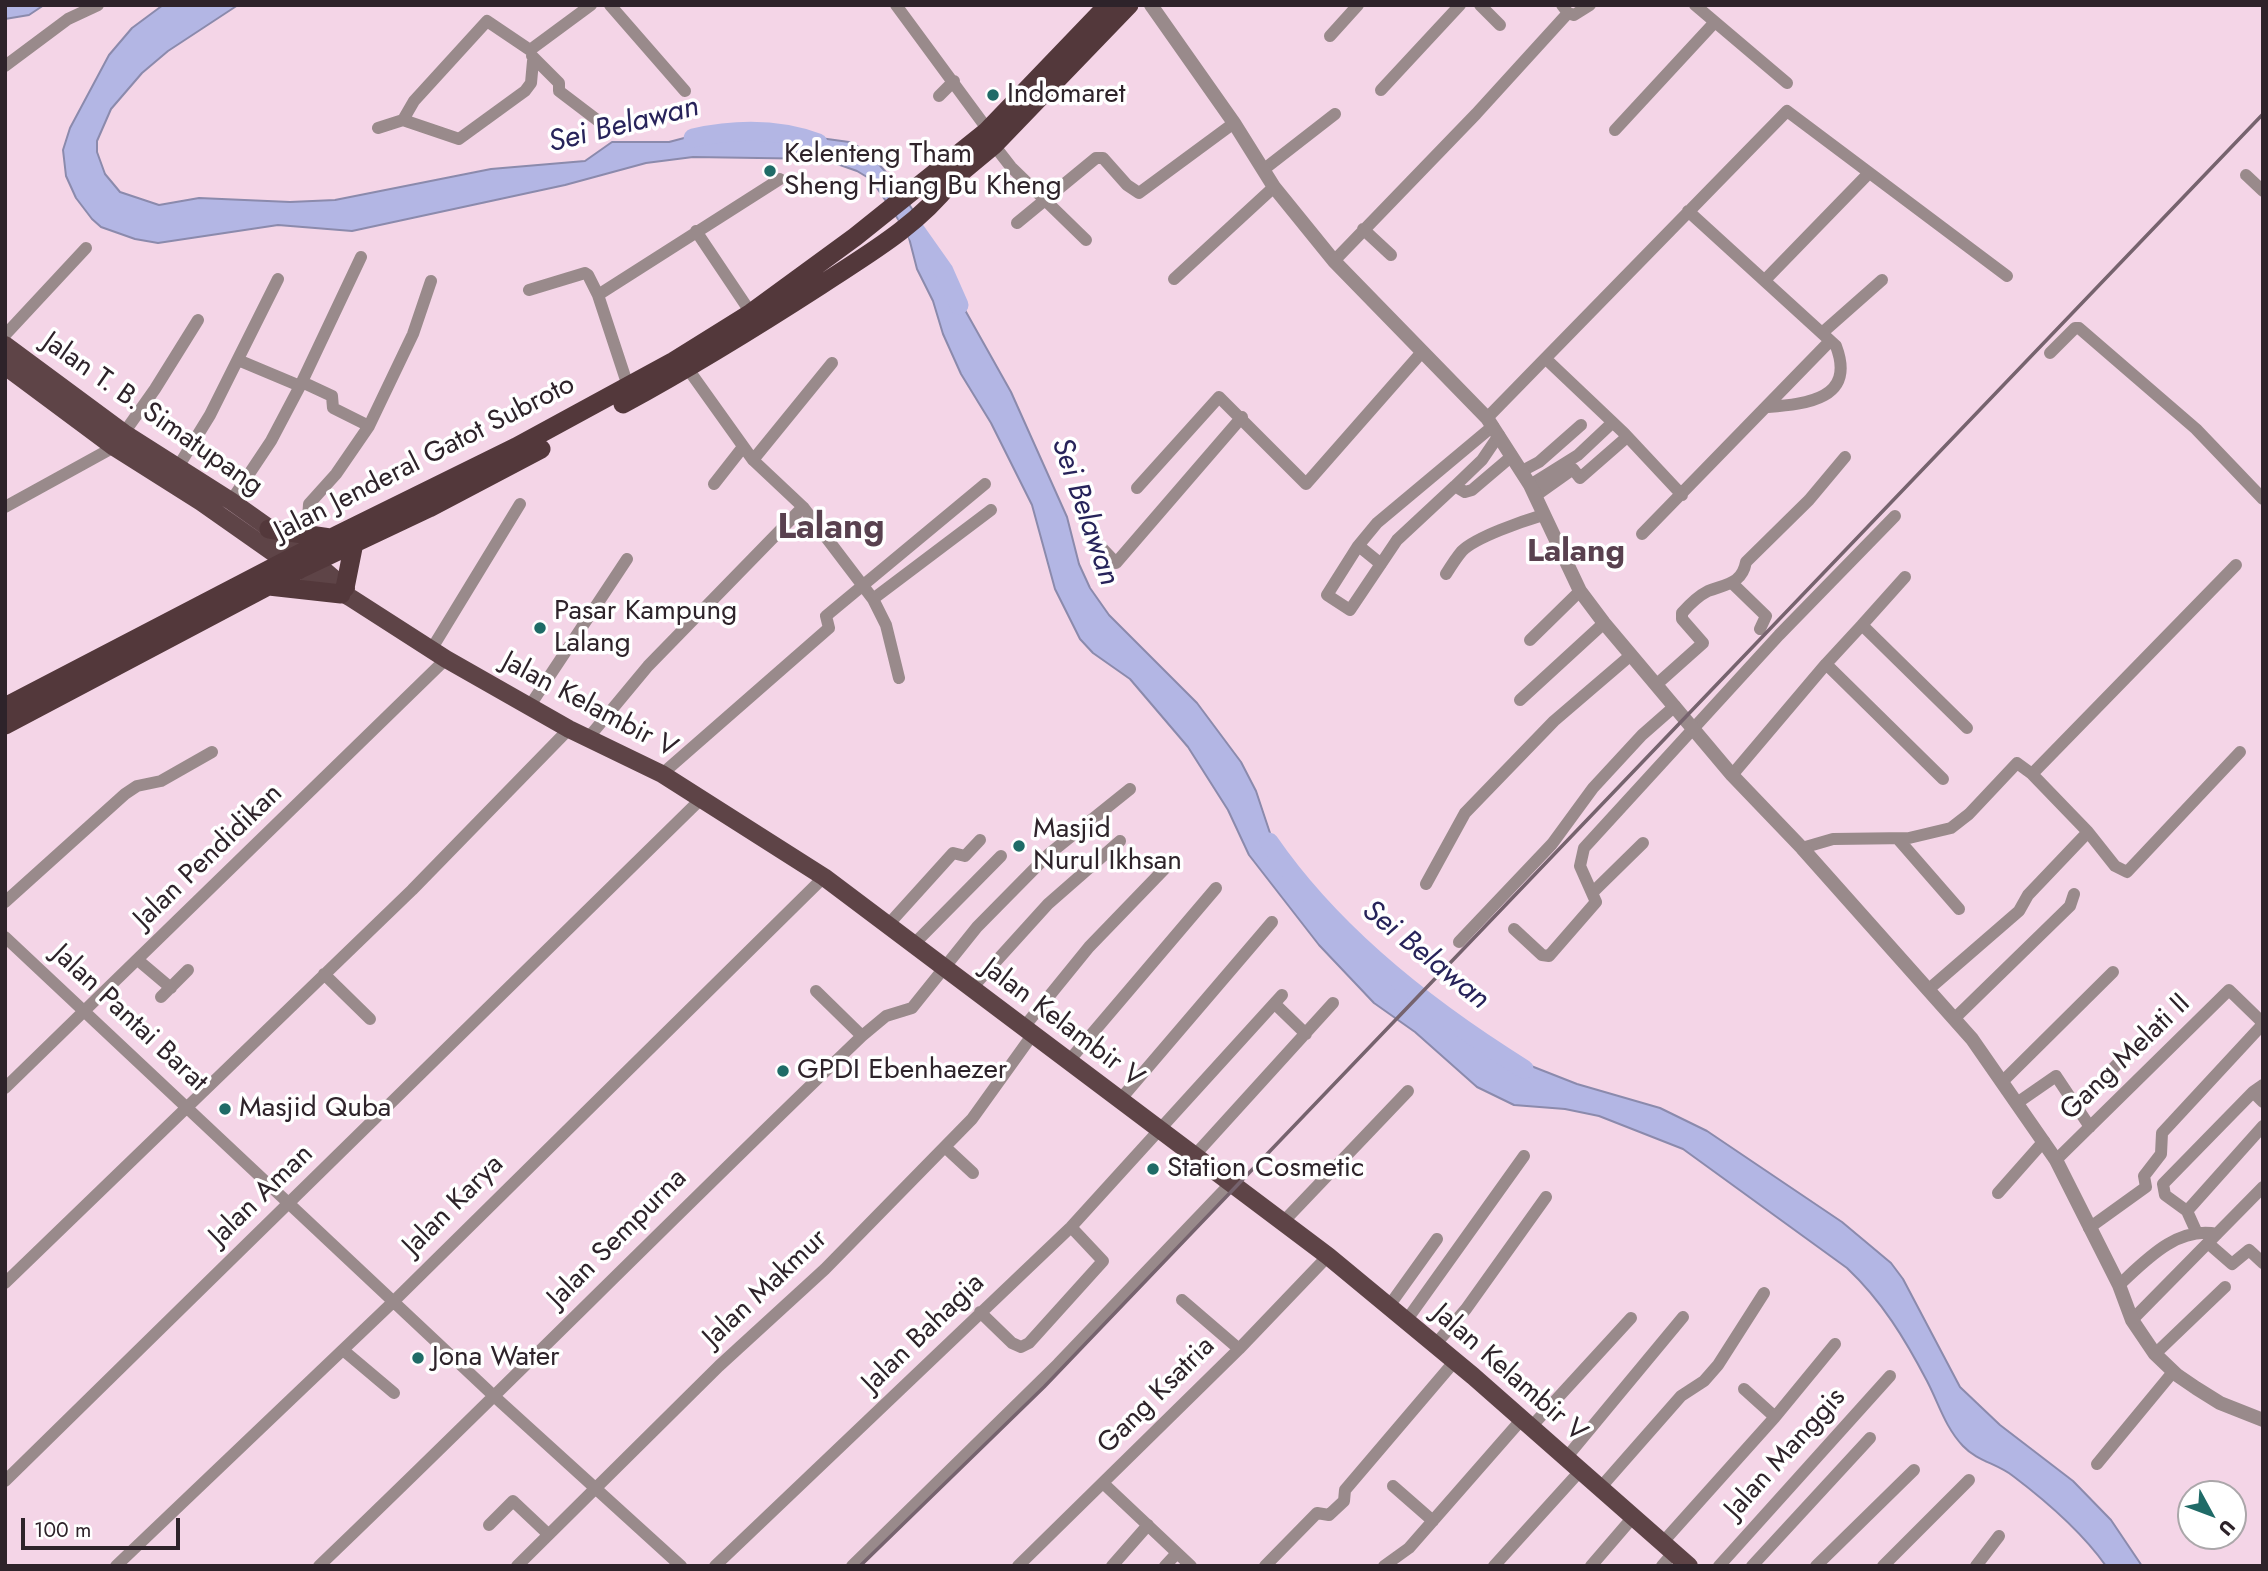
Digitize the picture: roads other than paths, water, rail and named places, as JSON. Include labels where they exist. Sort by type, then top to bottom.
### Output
[{"type":"highway","points":[[928,195],[951,183],[989,136],[1108,5]]},
{"type":"highway","points":[[863,247],[928,195],[1129,5]]},
{"type":"highway","name":"Jalan Jenderal Gatot Subroto","points":[[5,725],[269,586],[302,556],[354,543],[505,468],[688,369],[840,272],[863,247]]},
{"type":"highway","name":"Jalan Jenderal Gatot Subroto","points":[[5,707],[302,556],[331,538],[516,447],[628,386],[863,247]]},
{"type":"highway","points":[[269,529],[302,556]]},
{"type":"highway","points":[[269,586],[346,593],[354,543]]},
{"type":"main road","name":"Jalan T. B. Simatupang","points":[[5,345],[119,440],[201,502],[302,556]]},
{"type":"main road","name":"Jalan T. B. Simatupang","points":[[5,366],[119,440],[178,467],[269,529]]},
{"type":"main road","name":"Jalan Kelambir V","points":[[302,556],[346,593],[438,655],[569,729],[662,774],[824,877],[1328,1256],[1527,1423],[1689,1566]]},
{"type":"street","points":[[5,66],[68,19],[98,5]]},
{"type":"street","points":[[378,128],[403,120],[459,139],[525,91],[531,83],[532,55],[591,5]]},
{"type":"street","points":[[610,5],[685,91]]},
{"type":"street","points":[[896,5],[954,81],[1011,167],[1086,240]]},
{"type":"street","points":[[1151,5],[1234,123],[1274,187],[1334,261],[1493,426],[1533,491],[1580,591],[1604,623],[1732,775],[1956,1017],[2056,1160],[2119,1285],[2132,1320],[2155,1354],[2173,1372],[2220,1403],[2263,1420]]},
{"type":"street","points":[[1381,90],[1460,5]]},
{"type":"street","points":[[1480,5],[1500,25]]},
{"type":"street","points":[[1334,261],[1476,114],[1565,9],[1578,14],[1590,5]]},
{"type":"street","points":[[1330,36],[1356,6]]},
{"type":"street","points":[[1699,7],[1714,23],[1787,83]]},
{"type":"street","points":[[403,120],[414,101],[487,21],[532,55],[559,83],[558,90],[566,98],[605,126]]},
{"type":"street","points":[[1615,130],[1714,23]]},
{"type":"street","points":[[939,96],[954,81]]},
{"type":"street","points":[[1493,426],[1482,460],[1397,540],[1350,610],[1327,595],[1360,547],[1393,508],[1493,426],[1546,359],[1787,111],[2007,276]]},
{"type":"street","points":[[1262,170],[1335,114]]},
{"type":"street","points":[[1017,223],[1098,157],[1103,158],[1128,186],[1139,193],[1234,123]]},
{"type":"street","points":[[1765,280],[1870,173]]},
{"type":"street","points":[[2246,175],[2263,191]]},
{"type":"street","points":[[598,295],[780,178]]},
{"type":"street","points":[[1174,279],[1274,187]]},
{"type":"street","points":[[1688,211],[1836,346],[1842,360],[1841,376],[1836,387],[1826,395],[1796,405],[1768,407]]},
{"type":"street","points":[[1363,229],[1391,255]]},
{"type":"street","points":[[696,231],[751,313]]},
{"type":"street","points":[[5,335],[86,248]]},
{"type":"street","points":[[231,501],[271,441],[361,257]]},
{"type":"street","points":[[529,290],[585,273],[598,295],[628,386]]},
{"type":"street","points":[[178,467],[238,360],[278,279]]},
{"type":"street","points":[[1642,534],[1768,407],[1826,337],[1882,280]]},
{"type":"street","points":[[302,556],[309,504],[336,474],[369,426],[413,334],[431,281]]},
{"type":"street","points":[[5,506],[119,440],[198,320]]},
{"type":"street","points":[[2050,353],[2075,328],[2079,328],[2196,429],[2263,499]]},
{"type":"street","points":[[1137,488],[1216,398],[1223,400],[1241,417],[1306,484],[1422,352]]},
{"type":"street","points":[[1546,359],[1628,437],[1682,495]]},
{"type":"street","points":[[238,360],[332,396],[333,408],[369,426]]},
{"type":"street","points":[[753,460],[832,363]]},
{"type":"street","points":[[688,369],[753,460],[803,507],[873,599],[886,625],[899,678]]},
{"type":"street","points":[[1096,542],[1116,563],[1241,417]]},
{"type":"street","points":[[1533,491],[1570,466],[1612,423]]},
{"type":"street","points":[[1522,471],[1539,462],[1581,425]]},
{"type":"street","points":[[1570,466],[1580,478],[1628,437]]},
{"type":"street","points":[[714,484],[743,447]]},
{"type":"street","points":[[1456,485],[1469,491],[1512,456]]},
{"type":"street","points":[[1657,684],[1703,643],[1682,619],[1682,613],[1706,592],[1733,584],[1745,571],[1746,562],[1753,554],[1810,500],[1845,457]]},
{"type":"street","points":[[662,774],[829,628],[825,617],[985,484]]},
{"type":"street","name":"Jalan Pendidikan","points":[[5,1088],[139,961],[438,655],[520,505]]},
{"type":"street","points":[[589,737],[648,666],[803,507]]},
{"type":"street","points":[[873,599],[991,510]]},
{"type":"street","points":[[1446,574],[1464,550],[1474,543],[1519,522],[1543,515]]},
{"type":"street","points":[[1514,929],[1542,955],[1549,956],[1596,902],[1580,866],[1584,848],[1779,635],[1895,516]]},
{"type":"street","points":[[1360,547],[1381,564]]},
{"type":"street","points":[[529,707],[627,559]]},
{"type":"street","points":[[2032,774],[2236,565]]},
{"type":"street","points":[[1732,775],[1826,664],[1905,577]]},
{"type":"street","points":[[1733,584],[1766,616],[1760,629]]},
{"type":"street","points":[[1530,640],[1580,591]]},
{"type":"street","points":[[1520,700],[1604,623]]},
{"type":"street","points":[[1862,625],[1967,728]]},
{"type":"street","points":[[1426,884],[1465,813],[1554,721],[1631,655]]},
{"type":"street","points":[[1826,664],[1943,779]]},
{"type":"street","points":[[1459,942],[1552,844],[1593,788],[1642,735],[1675,706]]},
{"type":"street","points":[[5,1283],[412,890],[569,729]]},
{"type":"street","points":[[5,902],[125,794],[137,786],[161,781],[212,752]]},
{"type":"street","points":[[1801,848],[1833,839],[1898,839],[1940,832],[1959,824],[2017,763],[2032,774],[2088,832],[2115,866],[2127,872],[2240,752]]},
{"type":"street","name":"Jalan Sempurna","points":[[319,1566],[495,1397],[652,1237],[862,1036],[886,1017],[912,1008],[976,927],[1049,854],[1130,789]]},
{"type":"street","name":"Jalan Aman","points":[[5,1481],[702,798]]},
{"type":"street","points":[[1929,989],[2019,911],[2034,888],[2088,832]]},
{"type":"street","points":[[1898,839],[1959,909]]},
{"type":"street","points":[[887,926],[953,853],[965,856],[980,840]]},
{"type":"street","points":[[971,989],[1048,904],[1120,841]]},
{"type":"street","points":[[1592,892],[1643,843]]},
{"type":"street","points":[[913,945],[1000,856]]},
{"type":"street","name":"Jalan Makmur","points":[[517,1566],[719,1366],[825,1269],[972,1119],[1028,1031],[1089,947],[1174,859]]},
{"type":"street","name":"Jalan Karya","points":[[116,1566],[393,1302],[824,877]]},
{"type":"street","points":[[1068,1062],[1216,888]]},
{"type":"street","points":[[1956,1017],[2070,906],[2074,894]]},
{"type":"street","points":[[1119,1101],[1272,922]]},
{"type":"street","name":"Jalan Pantai Barat","points":[[5,937],[495,1397],[681,1566]]},
{"type":"street","points":[[139,961],[171,988]]},
{"type":"street","points":[[161,997],[188,970]]},
{"type":"street","points":[[2002,1082],[2113,972]]},
{"type":"street","points":[[324,974],[370,1020]]},
{"type":"street","name":"Gang Melati II","points":[[2056,1160],[2229,990],[2263,1024]]},
{"type":"street","points":[[816,991],[862,1036]]},
{"type":"street","name":"Jalan Bahagia","points":[[715,1566],[1071,1227],[1279,999],[1306,1034]]},
{"type":"street","points":[[1194,1156],[1333,1003]]},
{"type":"street","points":[[2089,1228],[2146,1187],[2143,1178],[2161,1154],[2162,1133],[2263,1024]]},
{"type":"street","points":[[2077,1106],[2128,1053]]},
{"type":"street","points":[[2017,1103],[2054,1075],[2090,1127]]},
{"type":"street","points":[[2263,1102],[2258,1088],[2163,1184],[2163,1192],[2187,1211],[2196,1231],[2213,1239],[2232,1264],[2249,1250],[2263,1263]]},
{"type":"street","points":[[1283,1222],[1408,1091]]},
{"type":"street","points":[[2187,1211],[2263,1126]]},
{"type":"street","points":[[1998,1193],[2044,1141]]},
{"type":"street","points":[[945,1147],[973,1173]]},
{"type":"street","points":[[1406,1321],[1524,1156]]},
{"type":"street","points":[[852,1566],[1058,1364],[1232,1182]]},
{"type":"street","points":[[2132,1320],[2263,1187]]},
{"type":"street","points":[[1434,1346],[1466,1309],[1546,1197]]},
{"type":"street","points":[[980,1312],[1012,1343],[1021,1347],[1029,1343],[1103,1261],[1071,1227]]},
{"type":"street","points":[[2119,1285],[2161,1249],[2196,1231]]},
{"type":"street","points":[[1389,1306],[1437,1239]]},
{"type":"street","name":"Gang Ksatria","points":[[1018,1566],[1239,1349],[1328,1256]]},
{"type":"street","points":[[2155,1354],[2225,1287]]},
{"type":"street","points":[[1601,1487],[1681,1396],[1704,1381],[1718,1365],[1764,1293]]},
{"type":"street","points":[[1182,1300],[1239,1349]]},
{"type":"street","points":[[1566,1458],[1683,1317]]},
{"type":"street","points":[[1384,1566],[1399,1561],[1433,1521],[1631,1318]]},
{"type":"street","points":[[1662,1566],[1669,1547],[1835,1344]]},
{"type":"street","points":[[343,1350],[394,1394]]},
{"type":"street","points":[[1265,1566],[1317,1513],[1329,1515],[1342,1503],[1345,1490],[1454,1362]]},
{"type":"street","points":[[2097,1464],[2173,1372]]},
{"type":"street","name":"Jalan Manggis","points":[[1719,1566],[1890,1376]]},
{"type":"street","points":[[1744,1389],[1775,1417]]},
{"type":"street","points":[[1752,1566],[1870,1438]]},
{"type":"street","points":[[1494,1566],[1581,1470]]},
{"type":"street","points":[[1816,1566],[1914,1470]]},
{"type":"street","points":[[1883,1566],[1969,1480]]},
{"type":"street","points":[[1104,1484],[1191,1566]]},
{"type":"street","points":[[1393,1486],[1433,1521]]},
{"type":"street","points":[[489,1525],[513,1501],[548,1534]]},
{"type":"street","points":[[1591,1566],[1634,1516]]},
{"type":"street","points":[[1112,1566],[1148,1525]]},
{"type":"street","points":[[1976,1566],[1999,1536]]},
{"type":"street","points":[[1166,1566],[1177,1553]]},
{"type":"water","points":[[5,5],[44,5],[29,15],[5,19]]},
{"type":"water","name":"Sei Belawan","points":[[163,5],[238,5],[168,51],[142,73],[111,109],[97,141],[97,152],[105,174],[120,192],[159,205],[199,198],[290,202],[335,200],[491,169],[585,161],[612,142],[669,142],[703,133],[820,138],[849,142],[868,152],[891,178],[921,222],[923,247],[947,278],[1011,392],[1067,517],[1079,564],[1090,588],[1109,615],[1197,703],[1241,762],[1256,791],[1273,842],[1297,883],[1396,978],[1456,1025],[1498,1053],[1577,1084],[1660,1108],[1707,1131],[1842,1222],[1891,1263],[1903,1279],[1960,1387],[2000,1425],[2073,1481],[2111,1520],[2142,1566],[2106,1566],[2075,1529],[2038,1496],[2007,1472],[1963,1446],[1947,1423],[1901,1335],[1882,1307],[1847,1268],[1683,1149],[1599,1116],[1565,1109],[1514,1105],[1477,1087],[1415,1032],[1374,1003],[1319,945],[1249,855],[1228,810],[1188,747],[1130,679],[1093,653],[1080,639],[1055,589],[1032,505],[991,423],[961,374],[943,334],[933,301],[917,269],[908,234],[867,177],[823,159],[693,157],[646,163],[565,185],[352,231],[278,225],[158,243],[135,239],[101,227],[92,219],[76,198],[66,176],[63,150],[70,128],[109,55],[132,28]]},
{"type":"waterway","name":"Sei Belawan","points":[[693,138],[724,133],[772,132],[818,143]]},
{"type":"waterway","name":"Sei Belawan","points":[[908,220],[944,271],[959,305]]},
{"type":"waterway","name":"Sei Belawan","points":[[1269,842],[1322,908],[1385,968],[1453,1022],[1524,1069]]},
{"type":"railway","points":[[860,1566],[1044,1387],[2263,114]]},
{"type":"place","name":"Indomaret","points":[[993,95]]},
{"type":"place","name":"Kelenteng Tham Sheng Hiang Bu Kheng","points":[[770,171]]},
{"type":"place","name":"Pasar Kampung Lalang","points":[[540,628]]},
{"type":"place","name":"Masjid Nurul Ikhsan","points":[[1019,846]]},
{"type":"place","name":"GPDI Ebenhaezer","points":[[783,1071]]},
{"type":"place","name":"Masjid Quba","points":[[225,1109]]},
{"type":"place","name":"Station Cosmetic","points":[[1153,1169]]},
{"type":"place","name":"Jona Water","points":[[418,1358]]},
{"type":"district","name":"Lalang","points":[[831,530]]},
{"type":"district","name":"Lalang","points":[[1576,553]]}]
